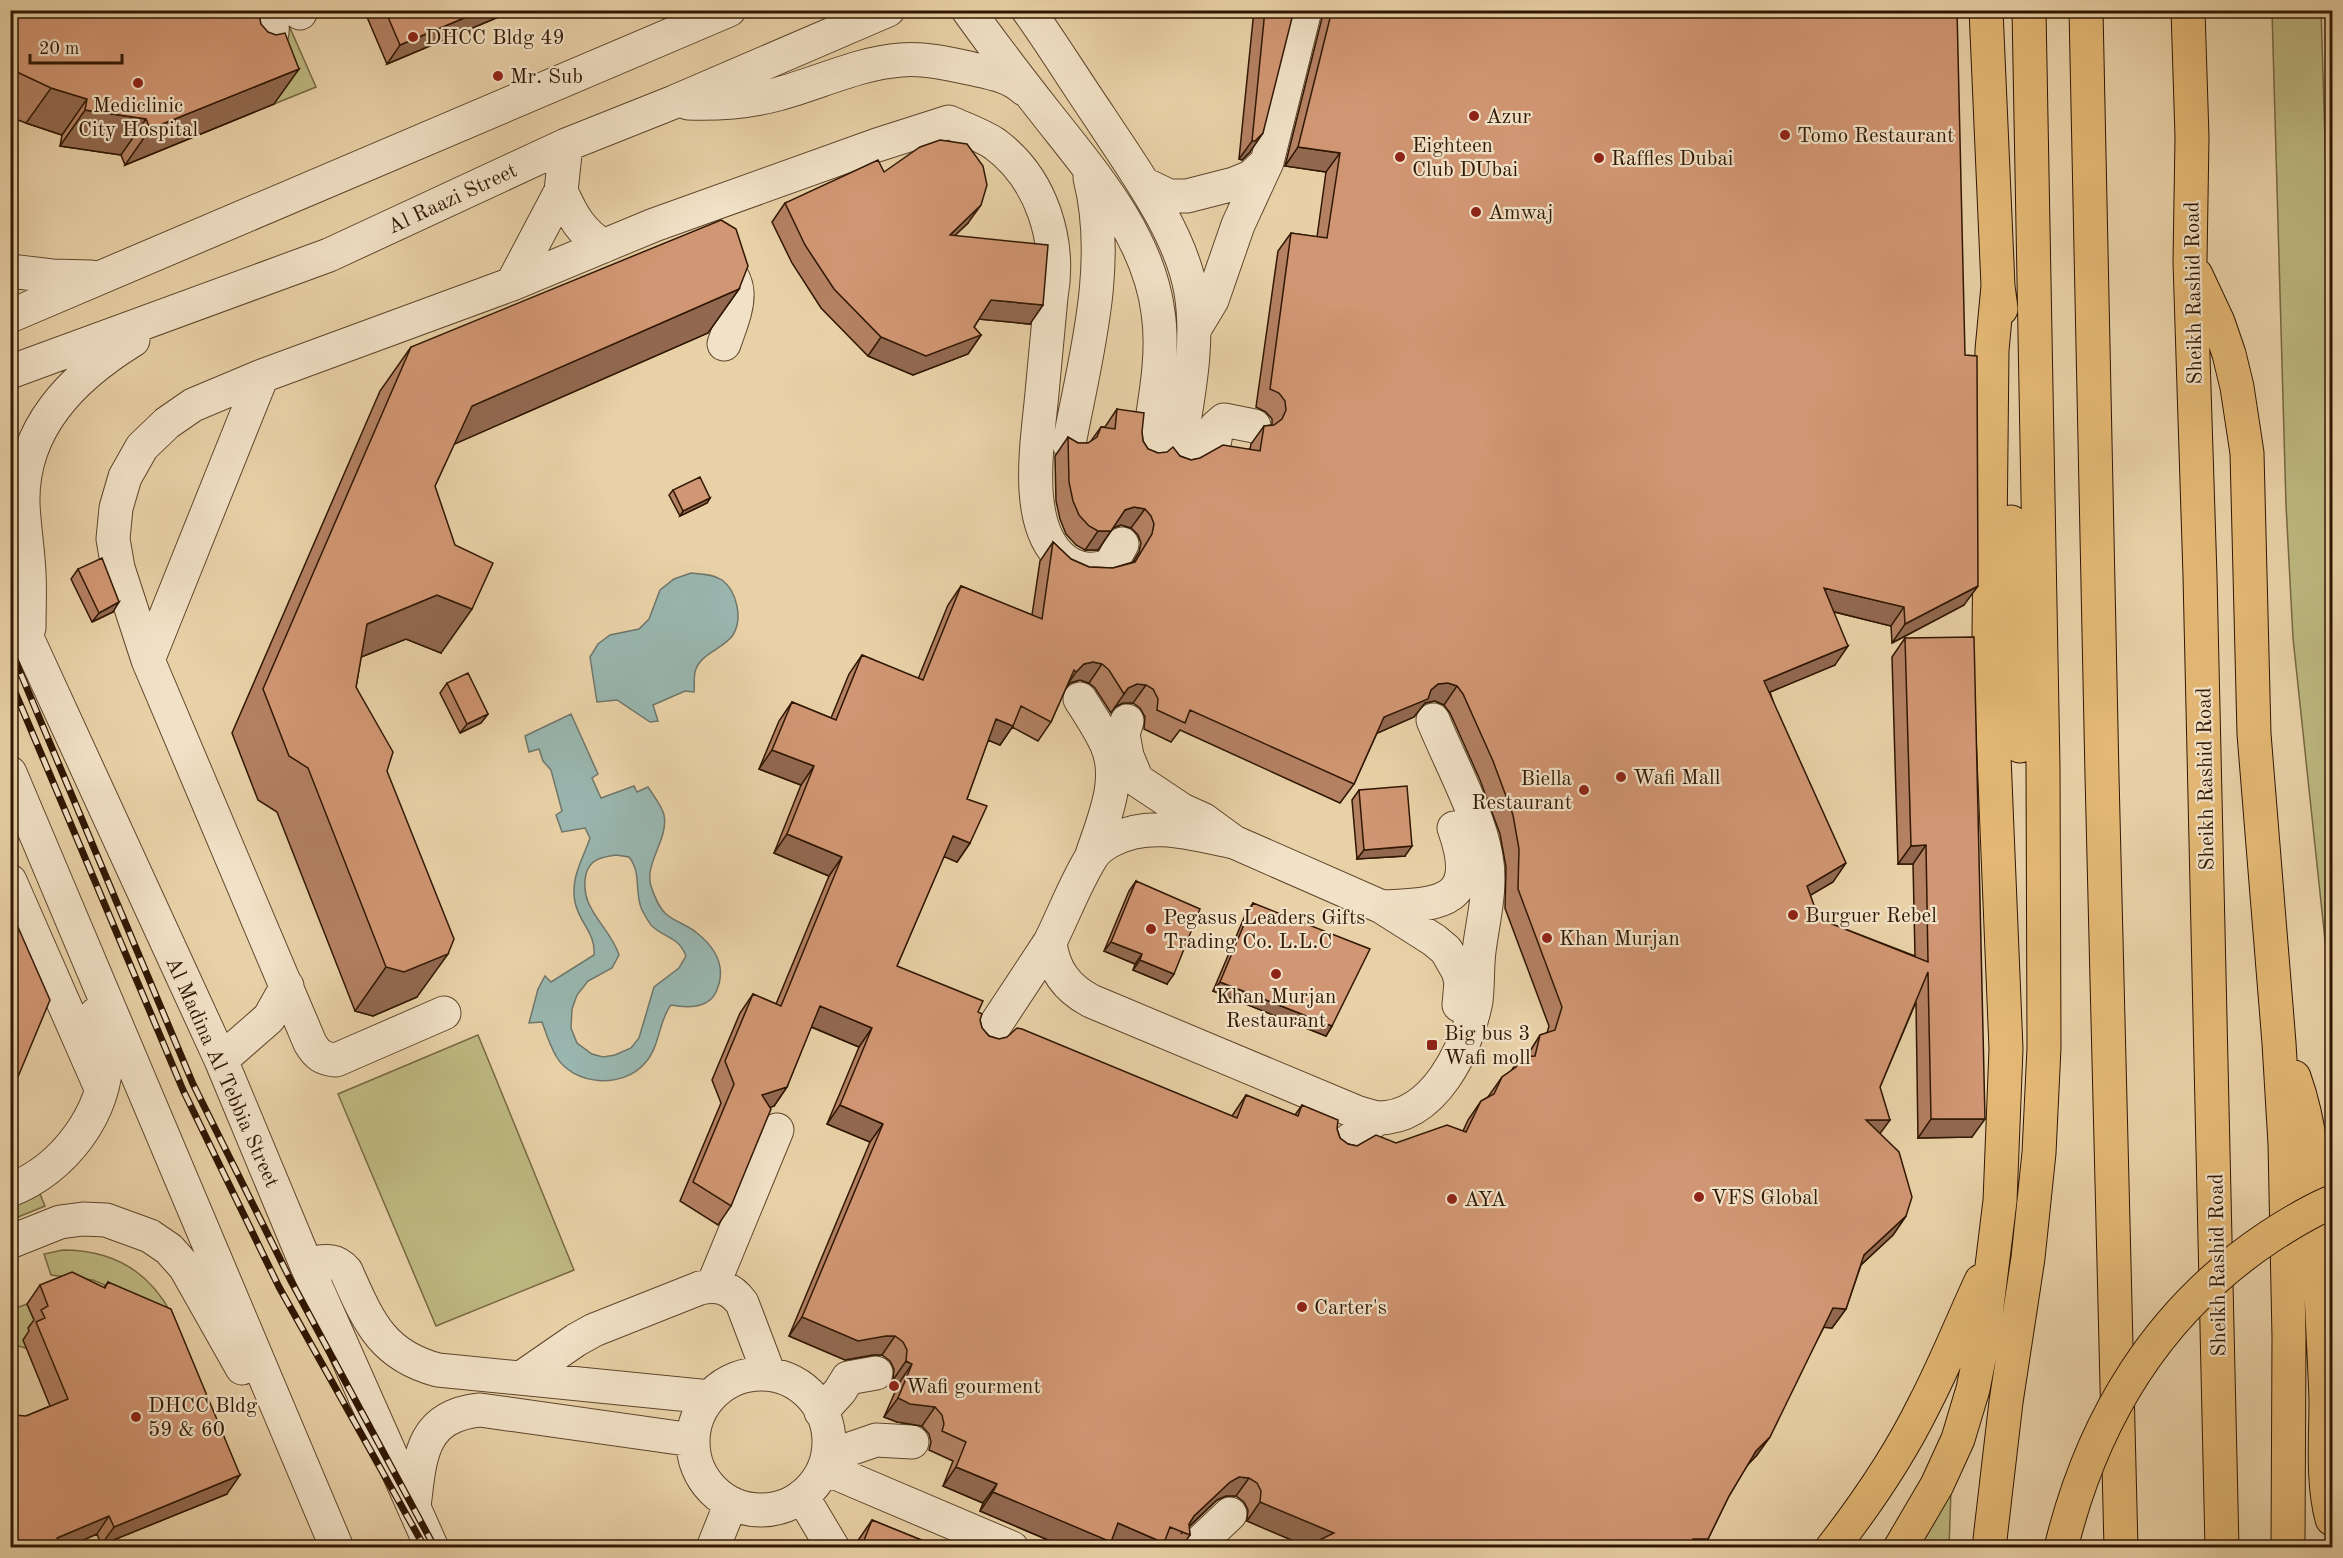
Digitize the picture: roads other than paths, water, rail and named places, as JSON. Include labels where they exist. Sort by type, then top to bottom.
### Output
[{"type":"highway","points":[[1986,10],[1998,286],[2011,413],[2012,565],[2021,768],[2032,888],[2044,977]]},
{"type":"highway","points":[[1989,1548],[2028,1258],[2037,1165],[2044,1048],[2043,767],[2029,10]]},
{"type":"highway","points":[[2086,10],[2121,1548]]},
{"type":"highway","name":"Sheikh Rashid Road","points":[[2188,10],[2192,137],[2190,262],[2200,587],[2222,1548]]},
{"type":"highway","points":[[2190,262],[2218,322],[2229,354],[2246,441],[2254,734],[2279,1043],[2288,1241],[2288,1548]]},
{"type":"highway","points":[[1900,1548],[1937,1485],[1958,1439],[1973,1389],[1995,1252],[2003,1151],[2006,1049],[1989,656],[1992,350],[1998,286]]},
{"type":"highway","points":[[2279,1043],[2303,1102],[2311,1137],[2324,1336],[2328,1487],[2332,1519]]},
{"type":"highway","points":[[2061,1548],[2082,1475],[2105,1421],[2129,1380],[2156,1342],[2187,1306],[2251,1250],[2287,1226],[2332,1202]]},
{"type":"highway","points":[[1832,1548],[1877,1485],[1923,1408],[1995,1252]]},
{"type":"street","points":[[10,316],[729,10]]},
{"type":"street","name":"Al Raazi Street","points":[[10,372],[329,255],[566,145],[674,102],[888,10]]},
{"type":"street","points":[[968,10],[1086,165],[1126,224],[1148,268],[1158,313],[1163,456]]},
{"type":"street","points":[[1028,10],[1144,184],[1174,239],[1191,291],[1194,331],[1191,374],[1163,456]]},
{"type":"street","points":[[1194,331],[1212,300],[1238,225],[1267,162],[1305,10]]},
{"type":"street","points":[[253,52],[268,44],[273,29],[289,11]]},
{"type":"street","points":[[674,102],[707,104],[777,95],[869,66],[901,60],[924,60],[1001,75],[1017,83],[1034,98]]},
{"type":"street","points":[[444,1013],[336,1060],[325,1059],[315,1053],[148,660],[118,568],[113,539],[117,508],[125,477],[142,447],[167,423],[193,405],[262,376],[512,284],[654,225],[877,145],[949,122],[993,143],[1020,166],[1036,194],[1050,230],[1055,275],[1036,457],[1037,499],[1048,541],[1055,552],[1068,563],[1082,570],[1097,570],[1110,566],[1122,544]]},
{"type":"street","points":[[512,284],[561,191],[566,145]]},
{"type":"street","points":[[1144,184],[1169,196],[1187,196],[1234,184],[1251,177],[1267,162]]},
{"type":"street","points":[[1069,444],[1091,322],[1100,234],[1086,165]]},
{"type":"street","points":[[561,191],[579,226],[591,239],[604,246]]},
{"type":"street","points":[[654,225],[711,255],[732,273],[737,286],[738,301],[724,344]]},
{"type":"street","points":[[10,271],[52,276],[102,277]]},
{"type":"street","points":[[29,642],[29,575],[23,504],[25,477],[31,451],[50,411],[80,378],[113,352],[181,310]]},
{"type":"street","points":[[148,660],[262,376]]},
{"type":"street","points":[[1163,456],[1215,440],[1216,427],[1224,420],[1254,426]]},
{"type":"street","name":"Al Madina Al Tebbia Street","points":[[10,598],[221,1060],[306,1264],[432,1548]]},
{"type":"street","points":[[986,1040],[1050,942],[1092,855],[1104,818],[1114,778],[1107,745],[1080,699]]},
{"type":"street","points":[[1050,942],[1052,955],[1059,972],[1070,987],[1080,995],[1356,1112],[1378,1118],[1398,1114],[1426,1100],[1450,1069],[1476,999],[1479,952],[1488,889],[1486,856],[1479,829],[1422,720],[1445,804],[1463,852],[1465,868],[1460,883],[1450,896],[1436,903],[1420,906],[1382,907]]},
{"type":"street","points":[[1127,722],[1123,734],[1127,756],[1137,780],[1182,810],[1204,820],[1234,842],[1382,907],[1446,950],[1453,960],[1461,982],[1459,1007],[1437,1061],[1426,1100]]},
{"type":"street","points":[[10,773],[337,1548]]},
{"type":"street","points":[[1092,855],[1107,842],[1125,833],[1144,829],[1164,829],[1234,842]]},
{"type":"street","points":[[10,881],[100,1087]]},
{"type":"street","points":[[10,1190],[49,1169],[73,1146],[94,1108],[106,1055],[104,1038],[88,990],[87,976],[91,963]]},
{"type":"street","points":[[221,1060],[269,1018],[287,986]]},
{"type":"street","points":[[1342,1146],[1378,1118]]},
{"type":"street","points":[[713,1285],[777,1130]]},
{"type":"street","points":[[10,1242],[60,1222],[83,1219],[106,1220],[128,1227],[159,1243],[185,1266],[263,1406],[279,1424],[289,1431]]},
{"type":"street","points":[[306,1264],[332,1260],[341,1265],[369,1320],[391,1348],[405,1358],[438,1370],[710,1397]]},
{"type":"street","points":[[521,1378],[594,1330],[713,1285],[724,1287],[735,1294],[742,1303],[769,1374]]},
{"type":"street","points":[[821,1412],[840,1391],[848,1378],[876,1373]]},
{"type":"street","points":[[769,1374],[790,1381],[808,1393],[821,1412],[828,1432],[826,1461],[815,1484],[793,1501],[757,1509],[730,1503],[715,1492],[702,1477],[695,1459],[693,1440],[698,1417],[710,1397],[727,1383],[747,1375],[769,1374]]},
{"type":"street","points":[[414,1507],[422,1451],[428,1437],[451,1417],[465,1412],[480,1410],[693,1440]]},
{"type":"street","points":[[826,1461],[844,1451],[876,1440],[912,1442]]},
{"type":"street","points":[[826,1461],[1012,1548]]},
{"type":"street","points":[[793,1501],[811,1548]]},
{"type":"street","points":[[793,1501],[833,1548]]},
{"type":"street","points":[[713,1548],[730,1503]]},
{"type":"street","points":[[1194,1548],[1230,1514]]},
{"type":"water","points":[[691,573],[711,575],[722,580],[735,598],[738,613],[733,635],[703,659],[696,669],[694,692],[685,691],[653,705],[658,721],[650,722],[617,700],[597,702],[590,657],[598,644],[610,635],[639,629],[649,619],[660,590],[674,579]]},
{"type":"water","points":[[571,714],[598,774],[592,778],[601,798],[634,786],[637,792],[648,787],[661,808],[665,824],[651,869],[651,886],[655,897],[666,914],[704,939],[715,952],[718,960],[719,983],[712,998],[696,1006],[671,1005],[650,1056],[636,1071],[624,1077],[599,1080],[574,1073],[556,1056],[542,1022],[529,1023],[538,989],[545,976],[551,982],[594,955],[594,947],[577,909],[574,893],[578,869],[590,838],[585,828],[562,832],[556,815],[562,811],[551,770],[543,761],[539,749],[529,752],[525,736]],"holes":[[[616,855],[629,857],[637,876],[638,897],[642,910],[651,924],[679,945],[686,956],[679,968],[654,987],[639,1038],[631,1048],[603,1057],[592,1054],[577,1043],[571,1028],[572,1009],[577,995],[588,981],[612,968],[619,955],[591,907],[585,886],[586,874],[590,865],[601,858]]]},
{"type":"railway","points":[[10,648],[193,1084],[290,1279],[435,1548]]},
{"type":"railway","points":[[10,680],[183,1090],[279,1287],[425,1548]]},
{"type":"place","name":"DHCC Bldg 49","points":[[413,37]]},
{"type":"place","name":"Mr. Sub","points":[[498,76]]},
{"type":"place","name":"Mediclinic City Hospital","points":[[138,83]]},
{"type":"place","name":"Azur","points":[[1474,116]]},
{"type":"place","name":"Tomo Restaurant","points":[[1785,135]]},
{"type":"place","name":"Eighteen Club DUbai","points":[[1400,157]]},
{"type":"place","name":"Raffles Dubai","points":[[1599,158]]},
{"type":"place","name":"Amwaj","points":[[1476,212]]},
{"type":"place","name":"Wafi Mall","points":[[1621,777]]},
{"type":"place","name":"Biella Restaurant","points":[[1584,790]]},
{"type":"place","name":"Burguer Rebel","points":[[1793,915]]},
{"type":"place","name":"Pegasus Leaders Gifts Trading Co. L.L.C","points":[[1151,929]]},
{"type":"place","name":"Khan Murjan","points":[[1547,938]]},
{"type":"place","name":"Khan Murjan Restaurant","points":[[1276,974]]},
{"type":"place","name":"Big bus 3 Wafi moll","points":[[1432,1045]]},
{"type":"place","name":"VFS Global","points":[[1699,1197]]},
{"type":"place","name":"AYA","points":[[1452,1199]]},
{"type":"place","name":"Carter's","points":[[1302,1307]]},
{"type":"place","name":"Wafi gourment","points":[[894,1386]]},
{"type":"place","name":"DHCC Bldg 59 & 60","points":[[136,1417]]}]
